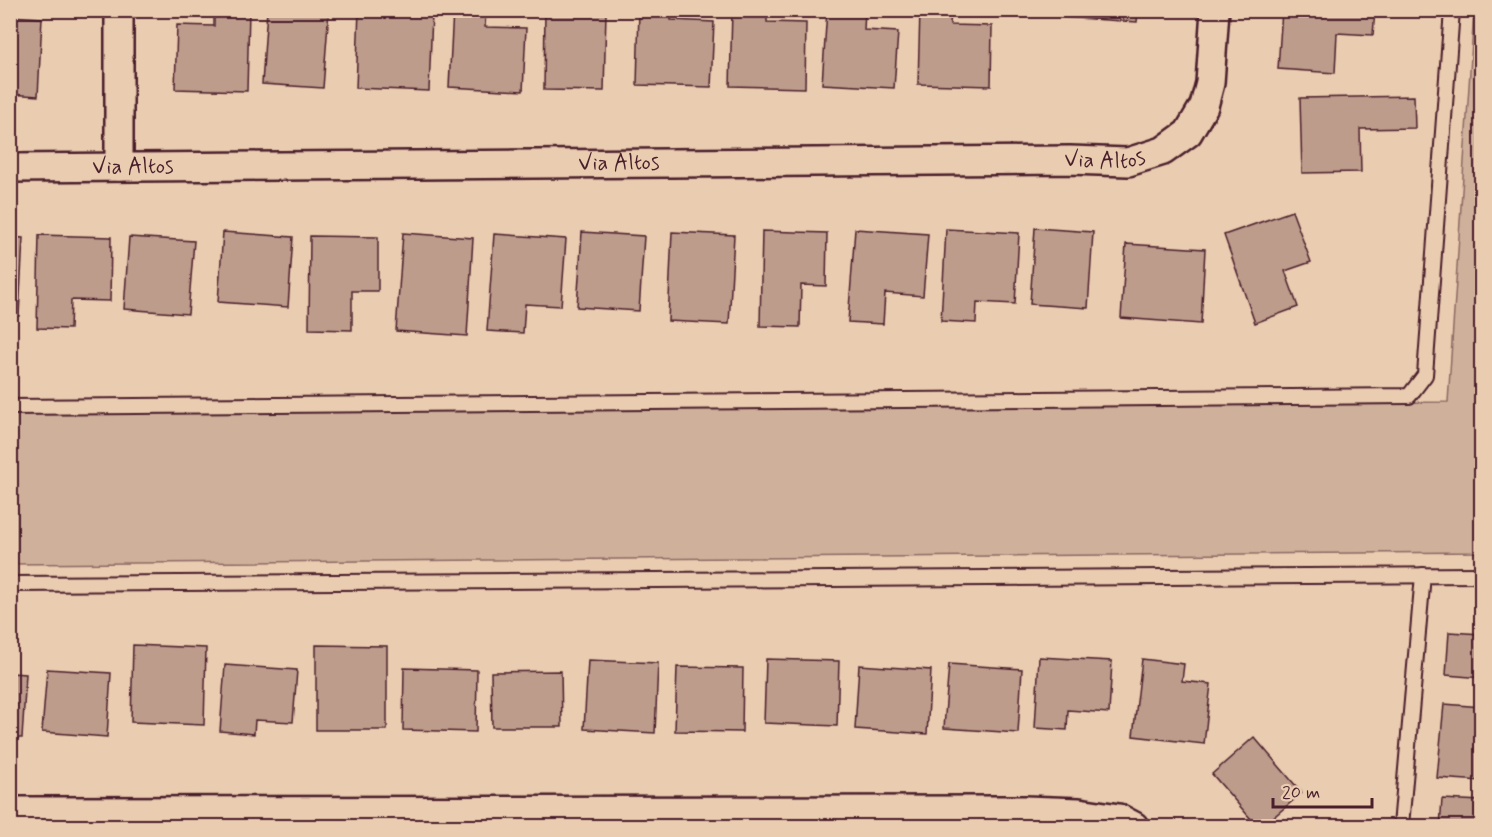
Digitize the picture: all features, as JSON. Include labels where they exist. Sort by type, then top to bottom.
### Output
[{"type":"street","points":[[119,10],[119,167]]},
{"type":"street","name":"Via Altos","points":[[10,168],[1058,160],[1128,162],[1163,151],[1188,133],[1204,106],[1210,83],[1215,10]]},
{"type":"street","points":[[10,811],[1025,810],[1079,812],[1119,818],[1134,826]]},
{"type":"lane","points":[[10,407],[1408,396],[1425,375],[1452,10]]},
{"type":"lane","points":[[10,584],[1482,575]]},
{"type":"lane","points":[[1401,826],[1423,576]]},
{"type":"shaded area","points":[[1474,11],[1481,11],[1481,552],[11,564],[10,414],[1448,402]]},
{"type":"building","points":[[214,10],[249,10],[247,91],[175,89],[177,25],[214,26]]},
{"type":"building","points":[[267,10],[329,10],[323,88],[262,84]]},
{"type":"building","points":[[359,10],[432,13],[429,91],[356,88]]},
{"type":"building","points":[[453,10],[486,10],[485,27],[526,28],[523,91],[449,87]]},
{"type":"building","points":[[639,10],[672,10],[671,20],[714,22],[711,87],[637,85]]},
{"type":"building","points":[[827,10],[865,10],[864,30],[898,32],[894,88],[822,84]]},
{"type":"building","points":[[920,10],[951,10],[950,25],[992,26],[991,86],[918,84]]},
{"type":"building","points":[[1062,10],[1138,10],[1137,22],[1061,17]]},
{"type":"building","points":[[1282,10],[1375,10],[1373,35],[1337,33],[1335,73],[1278,69]]},
{"type":"building","points":[[545,11],[606,12],[604,91],[544,90]]},
{"type":"building","points":[[732,11],[767,12],[767,22],[806,23],[805,88],[730,86]]},
{"type":"building","points":[[10,16],[42,18],[38,96],[10,94]]},
{"type":"building","points":[[1414,96],[1415,128],[1360,129],[1361,172],[1302,173],[1300,98]]},
{"type":"building","points":[[1292,211],[1311,262],[1285,271],[1298,307],[1255,323],[1224,235]]},
{"type":"building","points":[[1035,228],[1093,232],[1088,308],[1030,304]]},
{"type":"building","points":[[855,229],[928,234],[923,296],[885,293],[883,324],[848,322]]},
{"type":"building","points":[[946,229],[1019,233],[1015,304],[977,302],[976,323],[941,321]]},
{"type":"building","points":[[762,231],[827,233],[826,286],[801,285],[800,327],[760,326]]},
{"type":"building","points":[[223,232],[293,237],[288,307],[218,302]]},
{"type":"building","points":[[582,232],[644,236],[639,311],[577,307]]},
{"type":"building","points":[[672,232],[734,235],[729,324],[668,321]]},
{"type":"building","points":[[403,233],[473,238],[467,336],[396,331]]},
{"type":"building","points":[[494,234],[566,239],[561,306],[525,304],[523,333],[487,331]]},
{"type":"building","points":[[39,235],[111,237],[110,301],[71,300],[70,329],[37,328]]},
{"type":"building","points":[[310,236],[378,237],[378,291],[352,291],[352,330],[309,329]]},
{"type":"building","points":[[10,237],[23,238],[19,316],[10,316]]},
{"type":"building","points":[[129,237],[194,241],[188,314],[124,309]]},
{"type":"building","points":[[1126,244],[1205,249],[1201,324],[1121,318]]},
{"type":"building","points":[[1449,632],[1482,634],[1482,678],[1446,675]]},
{"type":"building","points":[[133,645],[206,648],[204,725],[131,722]]},
{"type":"building","points":[[316,645],[387,646],[387,730],[316,730]]},
{"type":"building","points":[[1039,657],[1112,661],[1109,713],[1068,710],[1067,730],[1035,728]]},
{"type":"building","points":[[766,659],[839,661],[837,726],[764,723]]},
{"type":"building","points":[[1142,659],[1184,664],[1182,681],[1211,684],[1204,744],[1133,736]]},
{"type":"building","points":[[588,660],[658,663],[655,733],[584,729]]},
{"type":"building","points":[[949,664],[1022,669],[1018,733],[944,728]]},
{"type":"building","points":[[225,665],[297,670],[293,722],[255,720],[254,734],[220,731]]},
{"type":"building","points":[[859,665],[931,670],[927,734],[855,729]]},
{"type":"building","points":[[677,667],[743,668],[742,732],[675,731]]},
{"type":"building","points":[[404,668],[477,670],[476,732],[403,730]]},
{"type":"building","points":[[47,669],[111,673],[107,737],[42,732]]},
{"type":"building","points":[[561,671],[562,727],[492,727],[491,672]]},
{"type":"building","points":[[10,673],[26,674],[22,738],[10,738]]},
{"type":"building","points":[[1444,704],[1482,707],[1482,781],[1437,778]]},
{"type":"building","points":[[1254,737],[1302,793],[1263,826],[1257,826],[1212,774]]},
{"type":"building","points":[[1442,799],[1482,801],[1482,826],[1440,826]]}]
